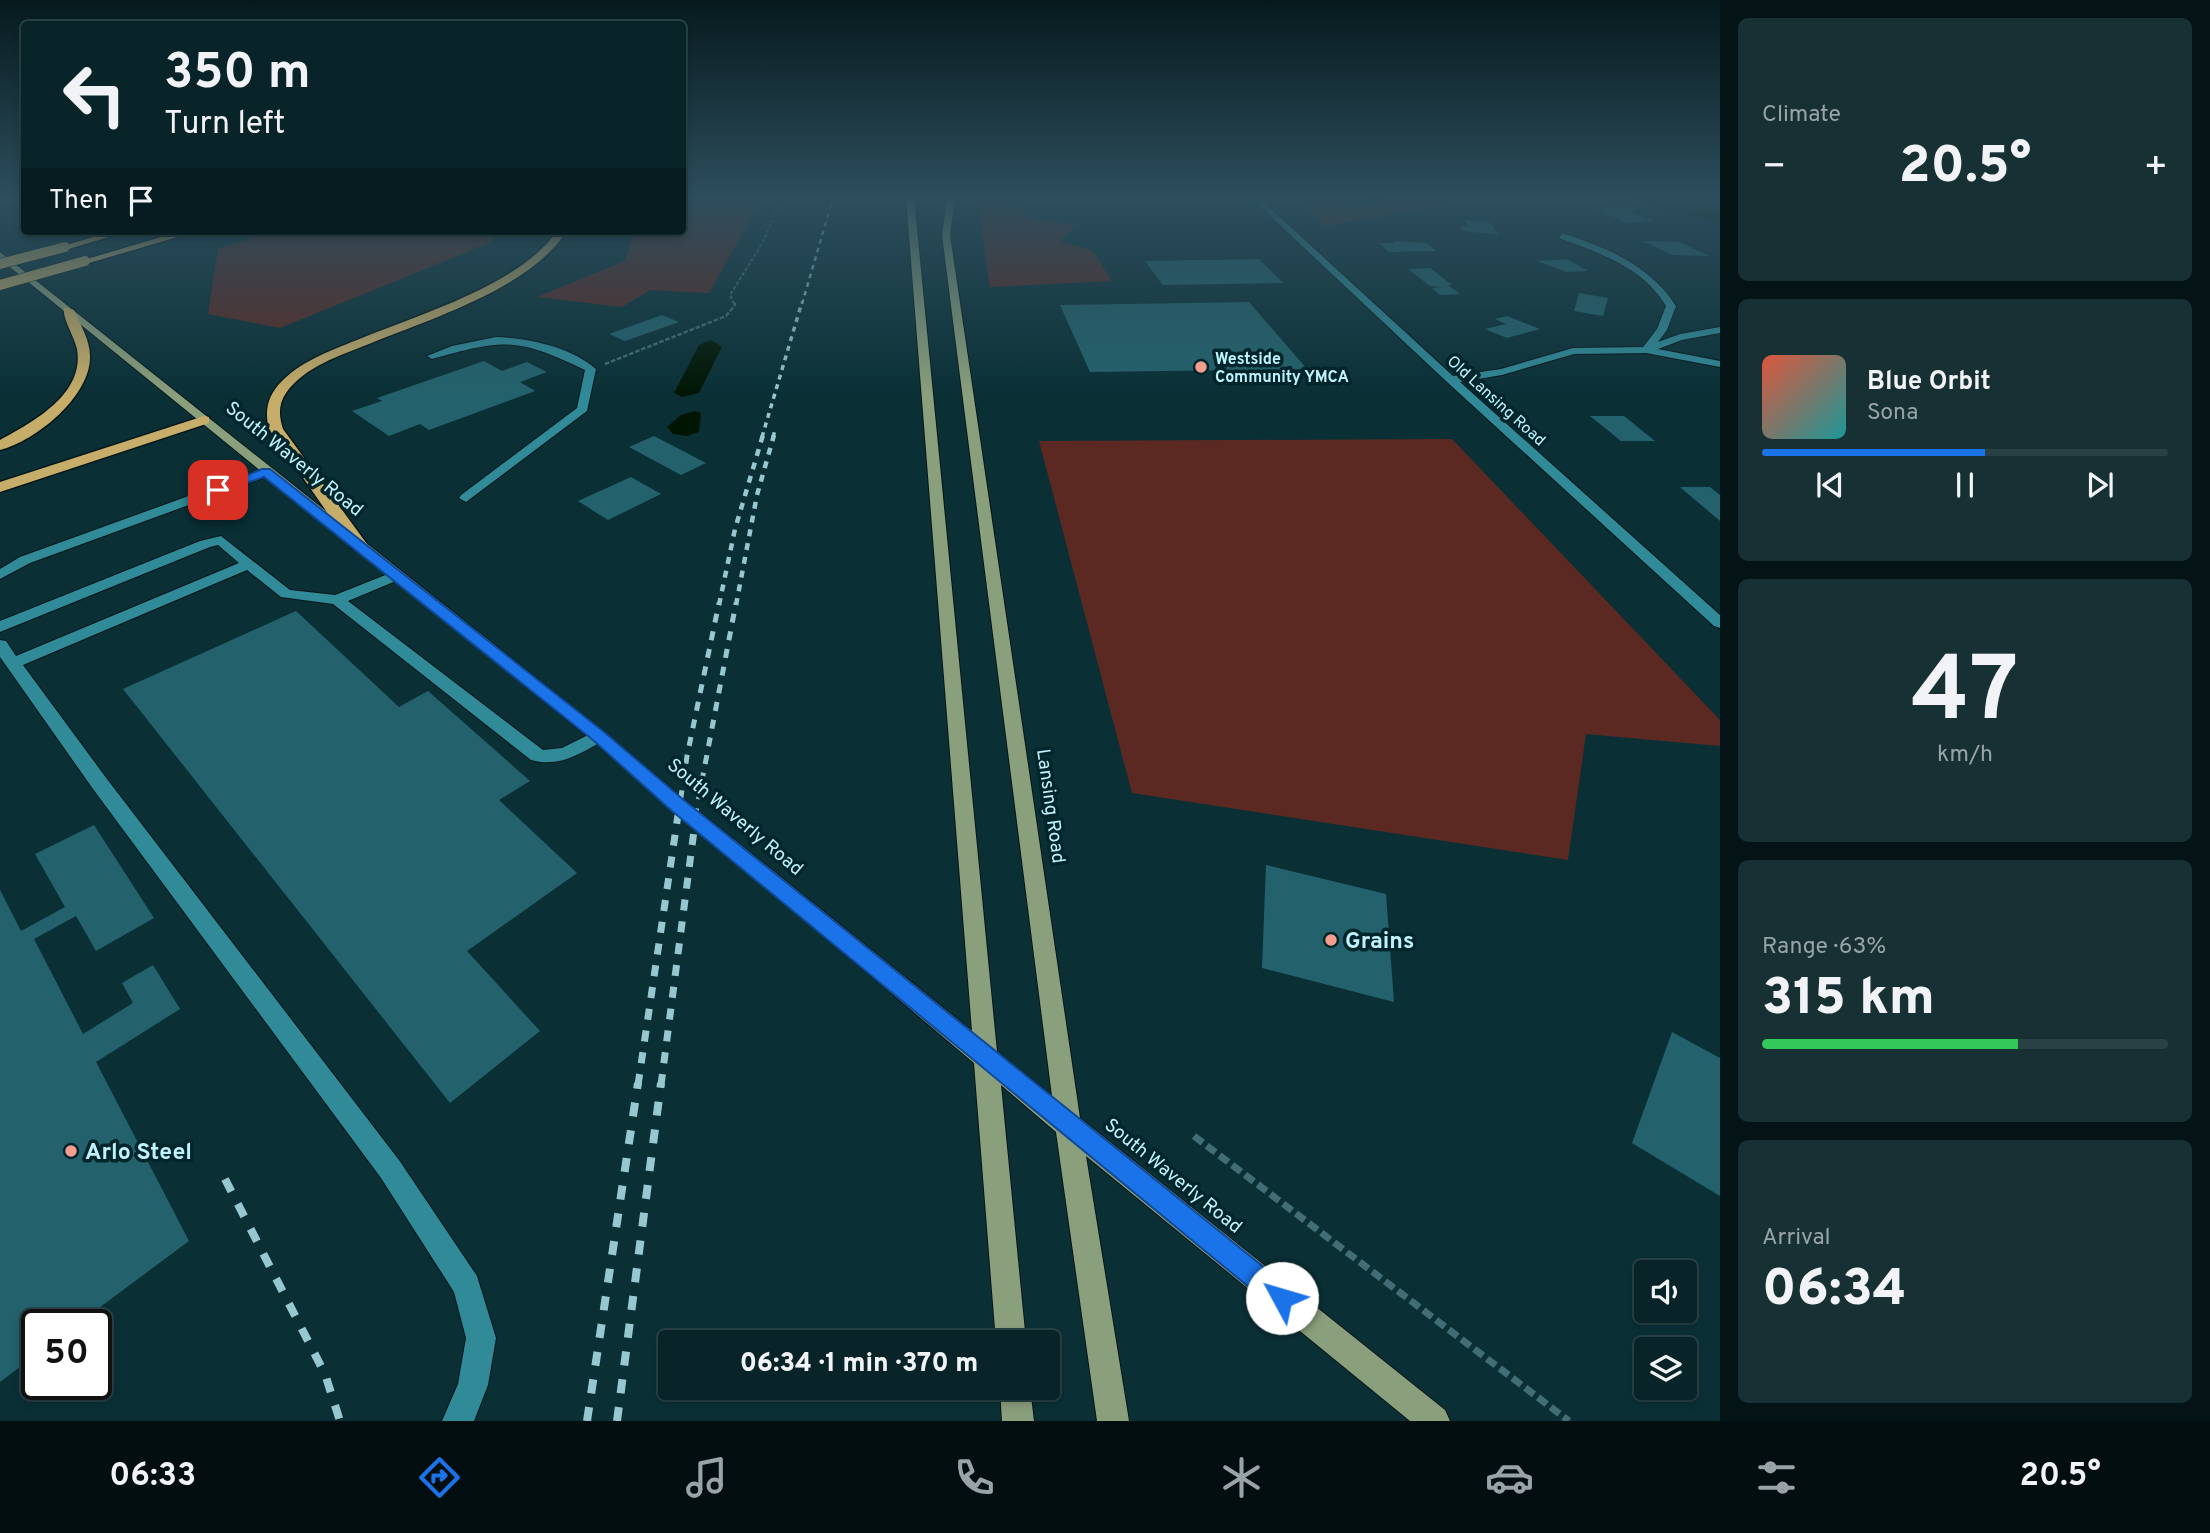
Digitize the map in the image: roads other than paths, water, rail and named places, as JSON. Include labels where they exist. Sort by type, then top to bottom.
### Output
[{"type":"highway","points":[[0,285],[73,264]]},
{"type":"highway","points":[[358,544],[276,429],[272,411],[278,395],[302,372],[331,355],[522,271],[531,264]]},
{"type":"highway","points":[[0,446],[56,409],[81,379],[84,352],[68,310]]},
{"type":"highway","points":[[0,487],[204,421]]},
{"type":"main road","name":"South Waverly Road","points":[[12,264],[266,472],[598,736],[678,806],[1434,1421]]},
{"type":"main road","points":[[916,264],[1010,1330]]},
{"type":"main road","name":"Lansing Road","points":[[950,264],[1068,1125],[1113,1421]]},
{"type":"main road","points":[[1016,1400],[1018,1421]]},
{"type":"street","name":"Old Lansing Road","points":[[1326,264],[1720,623]]},
{"type":"street","points":[[1624,264],[1634,269],[1667,296],[1671,306],[1662,330],[1646,349]]},
{"type":"street","points":[[1646,349],[1681,337],[1720,330]]},
{"type":"street","points":[[432,356],[472,341],[508,339],[556,352],[591,369],[583,409],[466,498]]},
{"type":"street","points":[[1451,380],[1502,372],[1573,351],[1646,349],[1720,364]]},
{"type":"street","points":[[0,575],[24,560],[266,472]]},
{"type":"street","points":[[0,627],[205,544],[221,540],[286,594],[337,600],[398,575]]},
{"type":"street","points":[[250,564],[7,654],[100,784],[390,1168],[467,1286],[481,1338],[473,1384],[458,1421]]},
{"type":"street","points":[[337,600],[537,755],[546,759],[556,757],[598,736]]},
{"type":"railway","points":[[802,304],[814,264]]},
{"type":"railway","points":[[762,437],[802,302]]},
{"type":"railway","points":[[773,437],[775,430]]},
{"type":"railway","points":[[719,605],[735,529],[763,435]]},
{"type":"railway","points":[[736,605],[757,495],[774,435]]},
{"type":"railway","points":[[678,817],[687,756],[719,603]]},
{"type":"railway","points":[[695,817],[736,603]]},
{"type":"railway","points":[[638,1085],[678,815]]},
{"type":"railway","points":[[661,1085],[696,815]]},
{"type":"railway","points":[[587,1421],[638,1083]]},
{"type":"railway","points":[[617,1421],[661,1083]]},
{"type":"railway","points":[[225,1179],[325,1374],[340,1421]]},
{"type":"place","name":"Westside Community YMCA","points":[[1201,367]]},
{"type":"place","name":"Grains","points":[[1331,940]]},
{"type":"place","name":"Arlo Steel","points":[[71,1151]]}]
